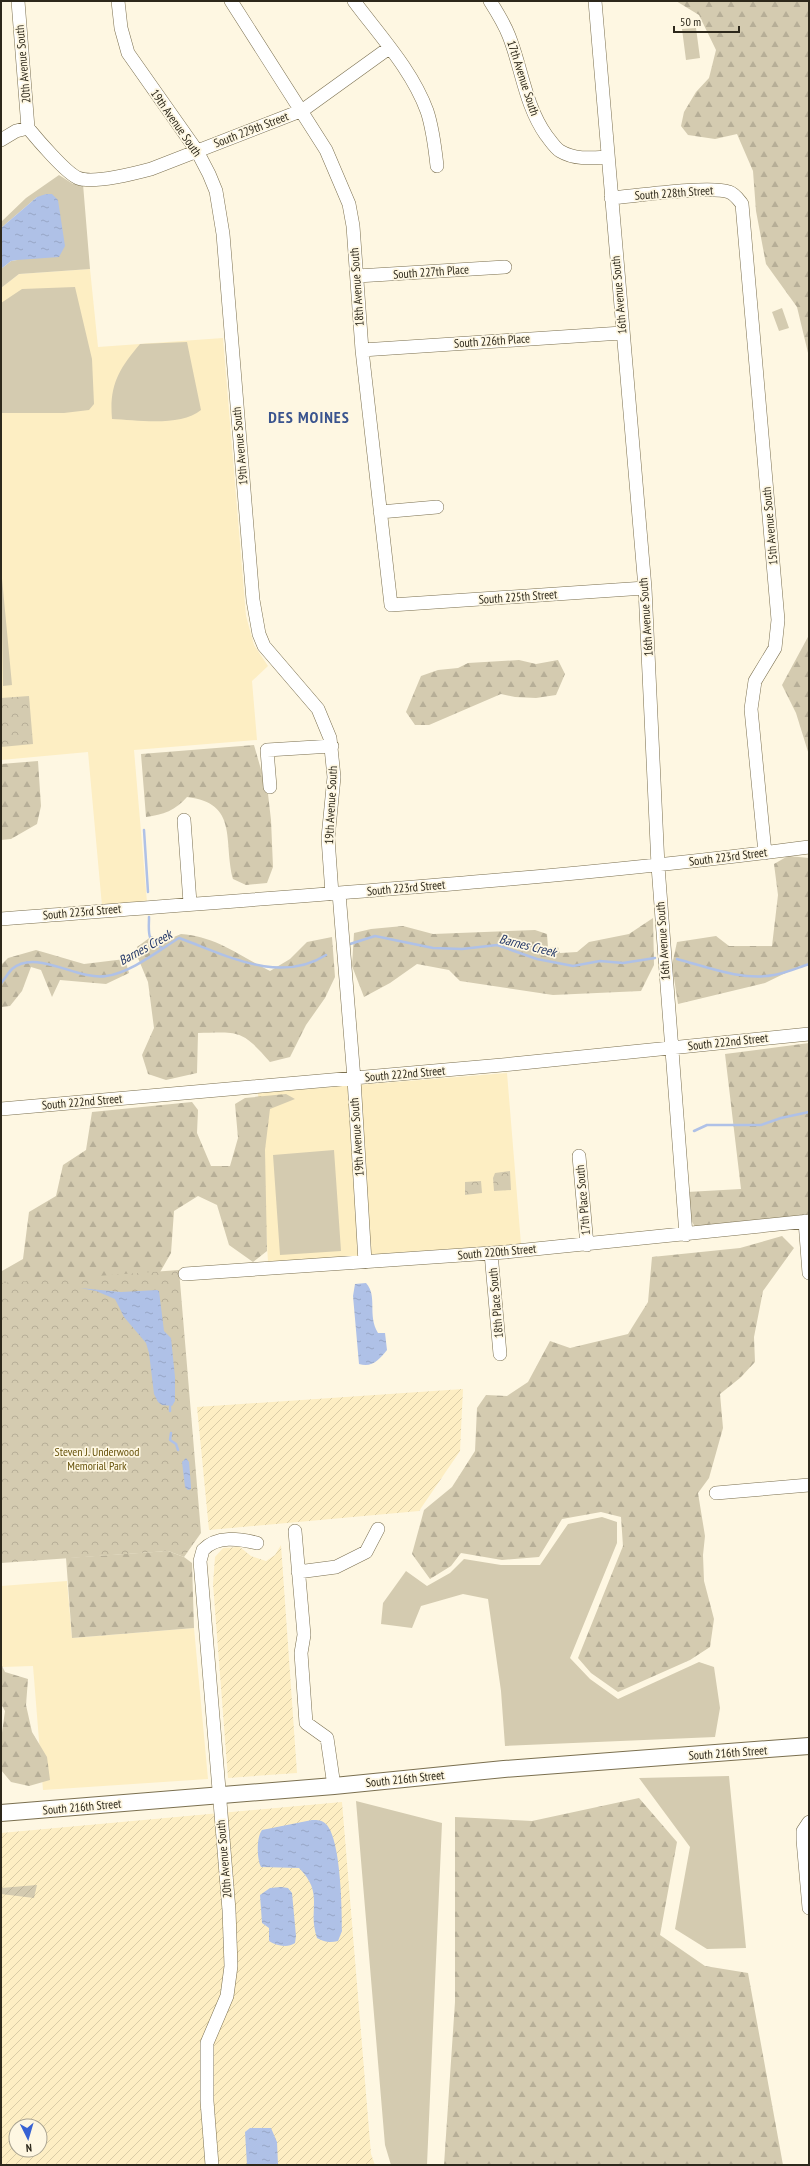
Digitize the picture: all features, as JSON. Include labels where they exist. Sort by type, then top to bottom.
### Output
[{"type":"main road","name":"South 216th Street","points":[[1,1813],[334,1786],[504,1769],[809,1746]]},
{"type":"street","name":"20th Avenue South","points":[[18,1],[28,128]]},
{"type":"street","name":"19th Avenue South","points":[[118,1],[121,28],[131,57],[197,151],[216,191],[223,234],[253,600],[256,620],[264,646],[318,709],[325,723],[332,746],[334,777],[328,838],[354,1079],[365,1262]]},
{"type":"street","name":"18th Avenue South","points":[[230,1],[302,110],[326,150],[349,204],[353,226],[362,350],[391,605]]},
{"type":"street","points":[[354,1],[403,65],[421,96],[431,125],[437,166]]},
{"type":"street","name":"17th Avenue South","points":[[490,1],[509,36],[530,106],[551,141],[559,151],[570,155],[582,158],[608,157]]},
{"type":"street","name":"16th Avenue South","points":[[595,1],[622,333],[645,588],[658,866],[670,1049],[686,1235]]},
{"type":"street","name":"South 229th Street","points":[[28,128],[63,167],[78,178],[128,175],[152,169],[302,110],[389,48]]},
{"type":"street","points":[[1,140],[16,131],[28,128]]},
{"type":"street","name":"South 228th Street","points":[[611,198],[712,190],[723,190],[735,195]]},
{"type":"street","name":"15th Avenue South","points":[[735,195],[742,204],[744,216],[778,620],[775,648],[755,681],[752,692],[752,709],[765,853]]},
{"type":"street","name":"South 227th Place","points":[[357,276],[506,267]]},
{"type":"street","name":"South 226th Place","points":[[362,350],[622,333]]},
{"type":"street","points":[[380,512],[437,507]]},
{"type":"street","name":"South 225th Street","points":[[391,605],[645,588]]},
{"type":"street","points":[[270,787],[267,750],[332,746]]},
{"type":"street","points":[[184,820],[190,903]]},
{"type":"street","name":"South 223rd Street","points":[[1,919],[190,903],[335,894],[658,866],[809,847]]},
{"type":"street","name":"South 222nd Street","points":[[1,1109],[354,1079],[670,1049],[809,1034]]},
{"type":"street","name":"17th Place South","points":[[579,1156],[587,1245]]},
{"type":"street","points":[[807,1221],[809,1273]]},
{"type":"street","name":"South 220th Street","points":[[185,1274],[587,1245],[807,1221]]},
{"type":"street","name":"18th Place South","points":[[491,1253],[500,1354]]},
{"type":"street","points":[[716,1493],[809,1485]]},
{"type":"street","points":[[298,1572],[336,1567],[366,1552],[378,1529]]},
{"type":"street","points":[[295,1531],[304,1635],[302,1653],[306,1723],[327,1738],[334,1786]]},
{"type":"street","name":"20th Avenue South","points":[[212,2165],[207,2101],[207,2043],[227,1996],[231,1966],[229,1910],[200,1561],[203,1550],[208,1545],[226,1539],[257,1543]]},
{"type":"street","points":[[809,1822],[803,1832],[809,1908]]},
{"type":"shaded area","points":[[90,269],[98,347],[223,338],[246,616],[254,645],[268,666],[252,681],[257,740],[134,750],[147,902],[102,906],[88,752],[1,760],[1,288],[19,274]]},
{"type":"shaded area","points":[[507,1073],[521,1244],[268,1262],[258,1093]]},
{"type":"shaded area","points":[[463,1389],[460,1451],[419,1511],[209,1530],[197,1407]]},
{"type":"shaded area","points":[[281,1545],[297,1773],[228,1778],[213,1584],[215,1557],[223,1548],[240,1547],[251,1556],[266,1561],[275,1555]]},
{"type":"shaded area","points":[[67,1581],[72,1638],[194,1628],[208,1779],[43,1790],[33,1666],[2,1667],[1,1586]]},
{"type":"shaded area","points":[[342,1802],[371,2154],[375,2165],[1,2165],[1,1833]]},
{"type":"green space","points":[[676,1],[809,1],[809,357],[797,307],[766,264],[756,211],[753,171],[737,134],[715,139],[688,135],[681,126],[684,112],[696,92],[709,78],[716,50],[699,15]]},
{"type":"green space","points":[[696,28],[700,58],[686,60],[682,29]]},
{"type":"green space","points":[[59,175],[73,184],[83,184],[90,269],[19,274],[1,288],[1,269],[11,261],[17,260],[37,197],[1,228],[1,222],[26,198]]},
{"type":"green space","points":[[75,287],[92,359],[94,404],[89,410],[64,413],[1,413],[1,303],[22,289]]},
{"type":"green space","points":[[782,308],[789,328],[779,331],[772,312]]},
{"type":"green space","points":[[187,342],[201,410],[182,419],[171,421],[112,419],[112,396],[117,378],[126,361],[140,344]]},
{"type":"green space","points":[[1,568],[12,685],[3,686]]},
{"type":"green space","points":[[809,635],[809,755],[796,713],[782,685]]},
{"type":"green space","points":[[519,660],[536,664],[558,660],[565,674],[556,695],[536,698],[515,697],[501,694],[429,725],[415,725],[406,712],[421,676],[438,670],[458,668],[468,663]]},
{"type":"green space","points":[[29,696],[33,744],[1,747],[1,698]]},
{"type":"green space","points":[[254,745],[268,794],[271,820],[273,867],[267,883],[246,885],[233,879],[226,826],[222,816],[215,807],[203,801],[187,797],[174,809],[158,815],[146,817],[141,754]]},
{"type":"green space","points":[[38,761],[41,806],[37,824],[11,839],[1,840],[1,764]]},
{"type":"green space","points":[[788,856],[809,858],[809,965],[800,966],[765,983],[678,1004],[672,965],[677,942],[716,936],[729,946],[772,946],[778,895],[774,864]]},
{"type":"green space","points":[[653,918],[654,965],[641,991],[553,995],[460,981],[449,970],[417,964],[390,983],[364,997],[352,966],[354,933],[371,929],[403,926],[433,934],[535,930],[547,934],[548,948],[558,947],[560,953],[577,952],[589,942],[629,934]]},
{"type":"green space","points":[[181,934],[216,943],[270,971],[290,959],[307,942],[332,937],[335,977],[325,998],[306,1025],[290,1057],[270,1062],[253,1044],[246,1038],[239,1035],[232,1033],[198,1033],[197,1073],[166,1080],[148,1074],[142,1055],[154,1028],[148,982],[138,958],[137,947],[152,936],[162,942]]},
{"type":"green space","points":[[36,950],[84,964],[125,959],[129,973],[106,984],[60,980],[52,997],[41,970],[31,967],[22,991],[10,1006],[1,1007],[1,965],[8,958]]},
{"type":"green space","points":[[809,1043],[809,1215],[695,1227],[691,1220],[687,1192],[741,1189],[725,1054]]},
{"type":"green space","points":[[286,1094],[295,1099],[270,1109],[265,1150],[267,1251],[253,1262],[229,1245],[217,1205],[198,1196],[174,1211],[171,1253],[155,1281],[1,1302],[1,1266],[2,1271],[23,1259],[29,1212],[56,1196],[63,1165],[86,1150],[92,1112],[192,1102],[198,1110],[197,1133],[211,1166],[230,1166],[238,1138],[235,1104],[245,1098]]},
{"type":"green space","points":[[334,1150],[341,1251],[280,1255],[273,1155]]},
{"type":"green space","points":[[510,1171],[511,1190],[494,1191],[493,1178],[495,1173]]},
{"type":"green space","points":[[481,1181],[482,1193],[465,1195],[465,1182]]},
{"type":"green space","points":[[782,1236],[794,1248],[763,1291],[754,1337],[755,1362],[740,1378],[720,1394],[723,1428],[709,1478],[698,1493],[705,1536],[703,1555],[704,1581],[714,1619],[710,1647],[690,1660],[618,1692],[591,1673],[578,1658],[623,1546],[621,1517],[601,1512],[562,1519],[539,1557],[502,1560],[461,1553],[451,1566],[430,1579],[412,1554],[424,1510],[452,1487],[475,1451],[477,1408],[486,1395],[507,1396],[528,1382],[550,1341],[570,1348],[628,1334],[648,1302],[652,1257],[740,1248]]},
{"type":"green space","name":"Steven J. Underwood Memorial Park","points":[[179,1270],[201,1533],[184,1557],[168,1551],[1,1563],[1,1283]]},
{"type":"green space","points":[[602,1517],[617,1522],[617,1543],[570,1658],[590,1679],[618,1699],[699,1662],[714,1667],[720,1708],[715,1737],[505,1746],[501,1691],[488,1599],[463,1594],[421,1606],[412,1628],[381,1624],[383,1603],[406,1571],[427,1586],[450,1573],[464,1559],[501,1565],[540,1565],[568,1524]]},
{"type":"green space","points":[[168,1551],[184,1557],[192,1563],[194,1628],[72,1638],[66,1558]]},
{"type":"green space","points":[[1,1664],[5,1672],[28,1679],[26,1705],[32,1732],[47,1757],[50,1780],[29,1786],[11,1782],[1,1770],[1,1740],[5,1711],[1,1704]]},
{"type":"green space","points":[[729,1776],[746,1948],[707,1949],[675,1929],[690,1847],[639,1778]]},
{"type":"green space","points":[[639,1798],[677,1842],[660,1935],[705,1966],[748,1973],[783,2165],[444,2165],[455,2002],[455,1817],[532,1821]]},
{"type":"green space","points":[[356,1801],[442,1823],[427,2165],[391,2165],[385,2145]]},
{"type":"green space","points":[[37,1885],[34,1898],[1,1894],[1,1888]]},
{"type":"water","points":[[52,194],[58,200],[65,246],[59,257],[11,261],[1,269],[1,228],[37,197]]},
{"type":"water","points":[[366,1283],[370,1288],[375,1326],[378,1333],[385,1333],[387,1350],[375,1362],[364,1365],[359,1364],[353,1296],[355,1284]]},
{"type":"water","points":[[80,1288],[121,1292],[159,1291],[164,1331],[171,1338],[175,1377],[175,1401],[172,1406],[162,1405],[158,1402],[154,1394],[149,1353],[146,1343],[124,1317],[115,1299],[96,1291]]},
{"type":"water","points":[[186,1458],[189,1462],[191,1486],[191,1489],[188,1490],[185,1487],[182,1462]]},
{"type":"water","points":[[312,1820],[320,1820],[326,1824],[331,1832],[338,1859],[341,1891],[342,1931],[338,1941],[335,1942],[327,1942],[317,1938],[314,1928],[314,1902],[311,1886],[307,1877],[299,1868],[261,1867],[259,1859],[258,1843],[262,1830]]},
{"type":"water","points":[[270,1888],[288,1888],[292,1893],[296,1936],[295,1943],[286,1946],[278,1945],[269,1941],[269,1928],[262,1923],[260,1895]]},
{"type":"water","points":[[250,2128],[271,2128],[277,2142],[278,2165],[247,2165],[245,2132]]},
{"type":"waterway","points":[[144,830],[148,892]]},
{"type":"waterway","points":[[149,917],[149,932],[151,939],[162,948]]},
{"type":"waterway","name":"Barnes Creek","points":[[350,944],[375,936],[433,948],[462,949],[497,945],[537,959],[573,966],[600,961],[623,963],[655,958]]},
{"type":"waterway","name":"Barnes Creek","points":[[1,983],[12,969],[22,963],[33,962],[45,963],[95,976],[115,974],[125,971],[144,961],[179,938],[252,964],[271,967],[290,967],[308,964],[326,955]]},
{"type":"waterway","name":"Barnes Creek","points":[[677,959],[737,975],[750,976],[778,974],[809,964]]},
{"type":"waterway","points":[[694,1131],[707,1125],[761,1125],[781,1118],[809,1112]]},
{"type":"waterway","points":[[171,1433],[170,1440],[176,1444],[178,1450]]},
{"type":"district","name":"DES MOINES","points":[[309,417]]}]
